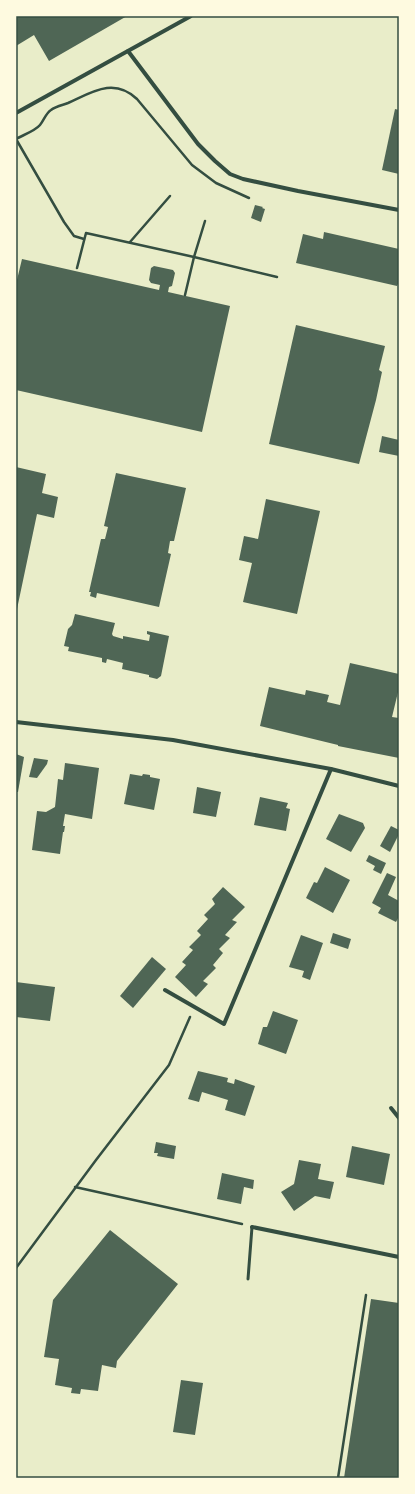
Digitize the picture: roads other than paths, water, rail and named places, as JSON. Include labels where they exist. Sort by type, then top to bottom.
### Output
[{"type":"street","points":[[16,113],[191,16]]},
{"type":"street","points":[[128,51],[198,144],[230,174],[243,179],[298,191],[399,210]]},
{"type":"street","points":[[16,722],[173,740],[331,769],[399,786]]},
{"type":"street","points":[[165,990],[224,1024],[331,769]]},
{"type":"street","points":[[390,1108],[399,1118]]},
{"type":"street","points":[[252,1227],[399,1257]]},
{"type":"lane","points":[[248,1279],[252,1227]]}]
